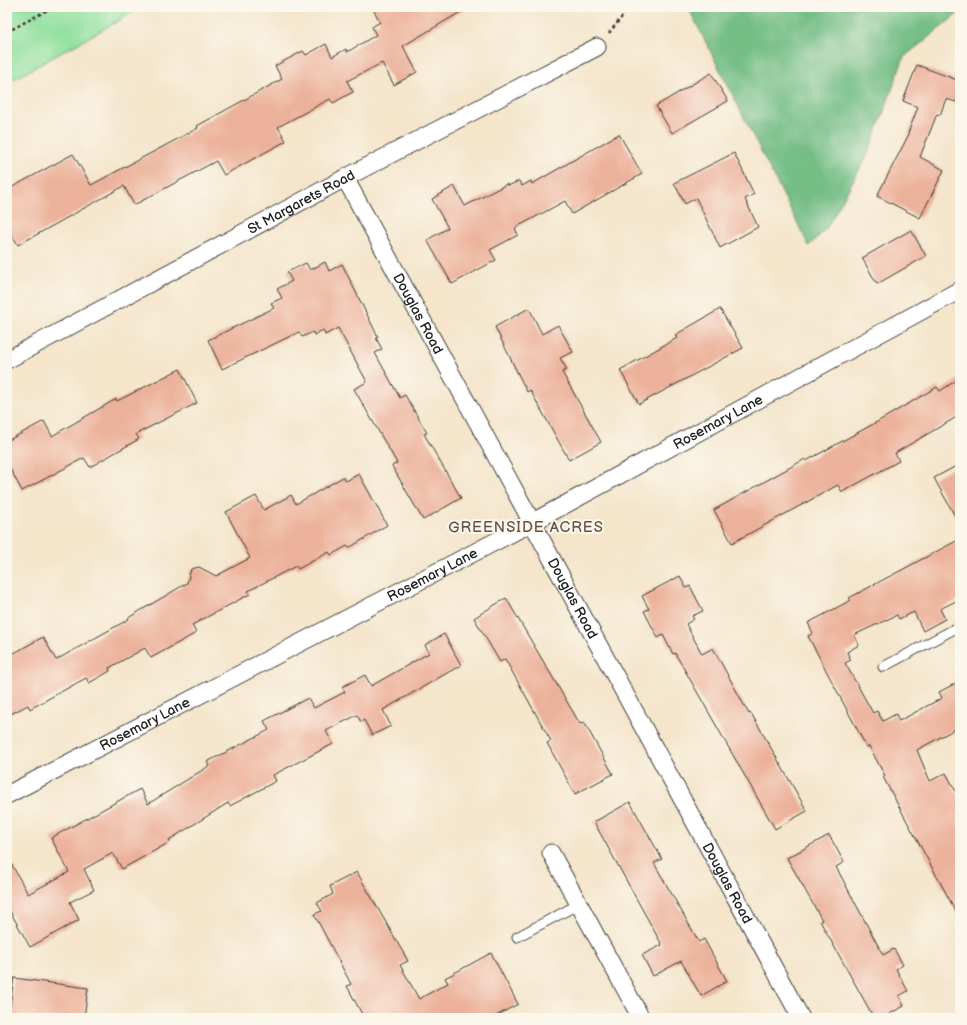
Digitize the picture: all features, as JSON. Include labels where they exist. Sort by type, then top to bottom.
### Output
[{"type":"street","name":"St Margarets Road","points":[[7,360],[345,178],[597,47]]},
{"type":"street","name":"Douglas Road","points":[[345,178],[801,1018]]},
{"type":"street","name":"Rosemary Lane","points":[[7,795],[533,522],[960,290]]},
{"type":"street","points":[[551,853],[641,1018]]},
{"type":"lane","points":[[884,667],[960,626]]},
{"type":"lane","points":[[517,937],[579,904]]},
{"type":"path","points":[[7,32],[53,7]]},
{"type":"path","points":[[597,47],[630,7]]},
{"type":"green space","points":[[7,7],[143,7],[7,83]]},
{"type":"green space","points":[[688,7],[960,7],[960,12],[904,57],[868,154],[826,229],[809,246]]},
{"type":"building","points":[[372,7],[469,7],[403,46],[417,72],[394,85],[382,63],[347,81],[353,92],[333,103],[330,99],[278,127],[286,141],[224,175],[216,161],[134,205],[124,186],[18,245],[7,226],[7,190],[73,154],[91,185],[198,128],[197,126],[282,79],[275,66],[303,51],[306,55],[326,44],[332,57],[346,49],[347,52],[376,35],[372,27],[380,22]]},
{"type":"building","points":[[917,65],[960,81],[960,92],[956,102],[946,99],[940,115],[937,114],[920,157],[944,170],[920,218],[877,196],[909,134],[908,133],[918,107],[903,101]]},
{"type":"building","points":[[711,73],[728,101],[672,133],[656,106]]},
{"type":"building","points":[[619,134],[642,174],[572,214],[565,201],[515,228],[518,235],[490,250],[496,260],[452,284],[427,240],[448,228],[432,199],[454,186],[465,206],[507,184],[508,186],[519,181],[522,186],[531,181],[532,184]]},
{"type":"building","points":[[734,153],[754,194],[745,199],[758,227],[720,248],[696,198],[685,204],[674,183]]},
{"type":"building","points":[[911,230],[926,256],[877,284],[862,258]]},
{"type":"building","points":[[325,262],[329,271],[342,264],[378,337],[376,338],[382,349],[375,353],[400,398],[405,395],[427,433],[424,434],[461,498],[423,520],[392,466],[397,463],[354,389],[367,382],[338,328],[325,335],[323,330],[314,335],[313,332],[302,337],[299,332],[222,369],[208,340],[274,308],[271,303],[282,298],[277,289],[292,281],[287,272],[306,263],[310,270]]},
{"type":"building","points":[[529,308],[542,334],[558,325],[573,352],[560,358],[567,370],[562,372],[601,442],[569,460],[530,390],[527,392],[495,327]]},
{"type":"building","points":[[720,309],[743,348],[639,404],[620,370],[677,338],[675,335]]},
{"type":"building","points":[[180,369],[197,403],[136,434],[139,439],[90,467],[84,458],[22,491],[7,463],[7,441],[44,421],[52,436],[116,399],[117,401]]},
{"type":"building","points":[[960,378],[960,415],[895,453],[899,461],[842,492],[838,485],[732,543],[714,510],[805,459],[806,461],[877,422],[937,387],[940,391]]},
{"type":"building","points":[[960,464],[960,525],[934,478]]},
{"type":"building","points":[[359,474],[387,525],[349,548],[347,546],[331,555],[329,552],[298,569],[296,566],[248,591],[250,594],[192,625],[196,633],[151,658],[145,648],[109,668],[110,671],[89,683],[86,678],[30,709],[28,705],[7,716],[7,657],[43,637],[56,660],[129,619],[128,618],[187,583],[191,569],[199,567],[216,576],[250,558],[226,512],[256,496],[264,510],[291,495],[296,504],[343,477],[346,481]]},
{"type":"building","points":[[960,539],[960,599],[940,609],[945,619],[923,631],[914,612],[899,619],[897,615],[854,635],[859,645],[847,652],[851,660],[845,663],[873,713],[877,711],[883,721],[896,714],[899,721],[942,698],[939,692],[960,681],[960,733],[957,728],[917,750],[930,781],[946,773],[960,799],[960,919],[883,777],[885,776],[869,746],[867,748],[808,636],[813,633],[808,623],[851,600],[849,598]]},
{"type":"building","points":[[680,576],[686,588],[690,586],[703,611],[692,616],[694,619],[686,624],[702,654],[713,648],[749,714],[751,713],[807,811],[775,829],[675,653],[673,654],[663,635],[658,638],[644,611],[649,609],[642,596]]},
{"type":"building","points":[[506,598],[580,724],[584,722],[613,774],[575,794],[547,743],[551,741],[505,659],[500,662],[474,618]]},
{"type":"building","points":[[444,634],[461,665],[383,710],[391,726],[372,735],[364,720],[361,722],[357,715],[326,731],[333,744],[273,775],[276,781],[230,806],[228,803],[169,840],[170,842],[122,869],[113,853],[84,869],[94,890],[70,902],[79,920],[30,947],[7,906],[7,856],[28,894],[69,872],[51,838],[140,789],[148,804],[209,766],[207,762],[269,730],[264,721],[308,698],[314,708],[345,692],[342,687],[365,675],[371,686],[429,653],[425,645]]},
{"type":"building","points":[[630,802],[662,859],[654,863],[699,942],[704,939],[727,981],[701,996],[681,961],[653,976],[642,955],[662,945],[594,822]]},
{"type":"building","points":[[829,835],[844,862],[836,867],[883,955],[894,949],[903,965],[896,969],[908,991],[899,996],[904,1006],[882,1018],[874,1018],[787,858]]},
{"type":"building","points":[[357,872],[408,961],[400,965],[419,999],[448,983],[445,978],[491,953],[518,1004],[492,1018],[364,1018],[347,986],[351,984],[314,914],[322,911],[317,903],[333,894],[330,886]]},
{"type":"building","points":[[14,978],[88,988],[84,1018],[8,1018]]},
{"type":"district","name":"GREENSIDE ACRES","points":[[526,527]]}]
